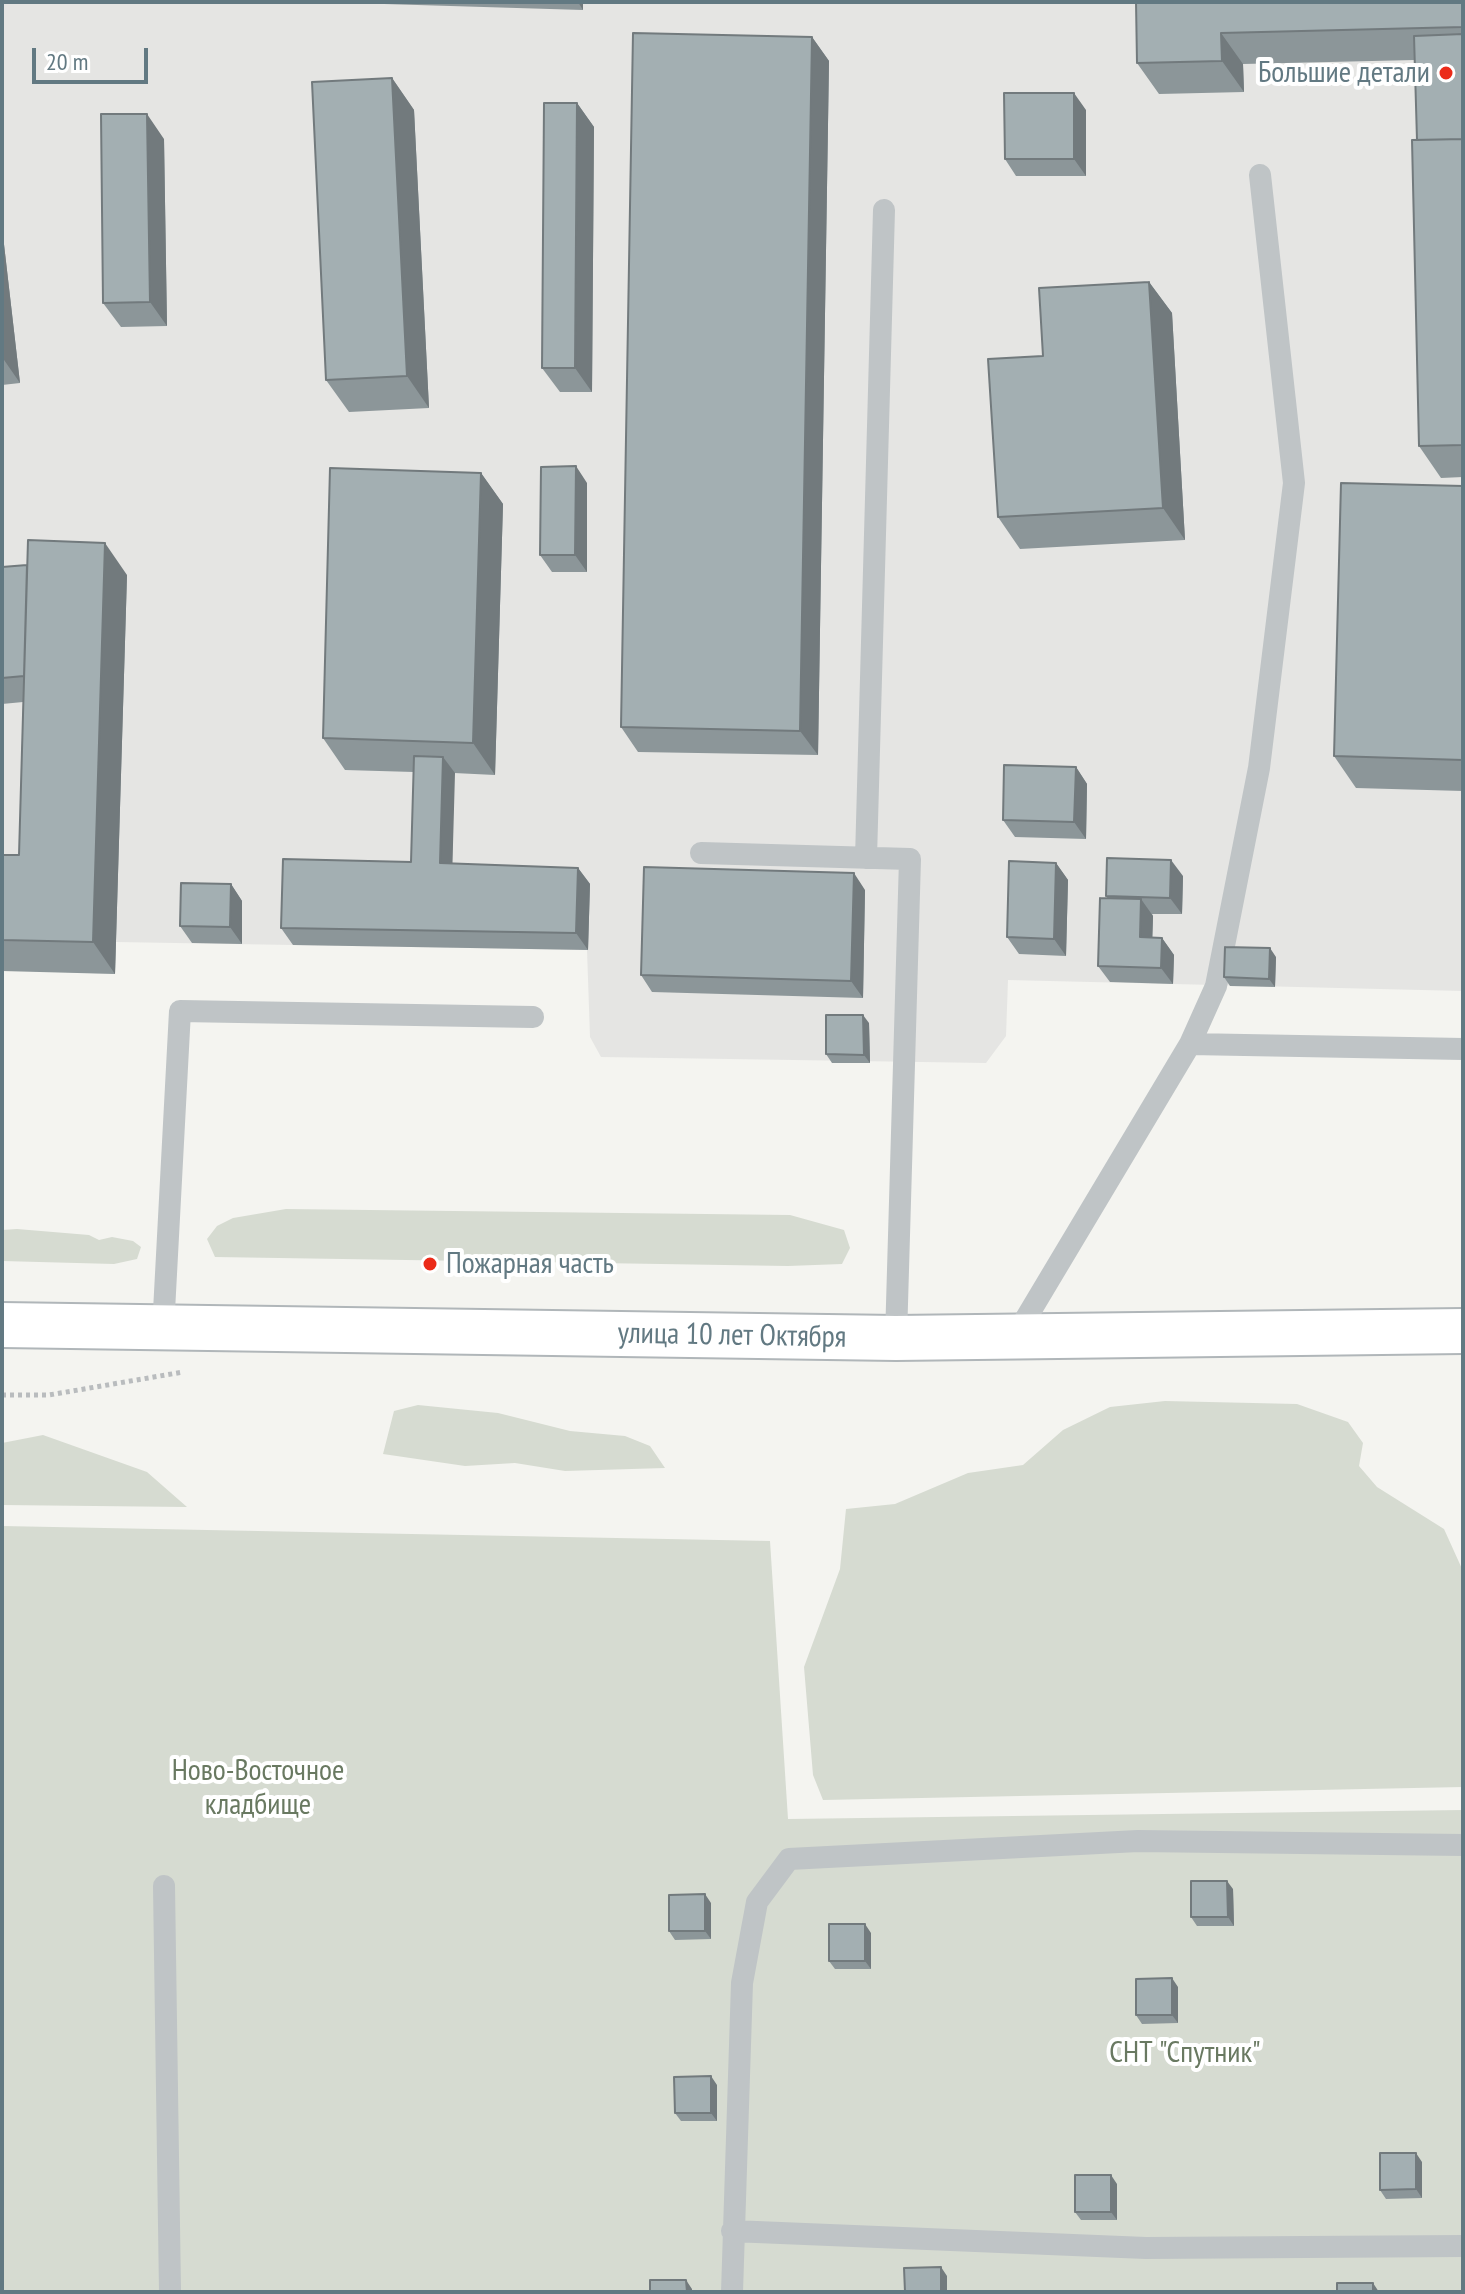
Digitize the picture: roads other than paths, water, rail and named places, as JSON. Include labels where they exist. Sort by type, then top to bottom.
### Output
[{"type":"main road","name":"улица 10 лет Октября","points":[[2,1325],[163,1330],[896,1338],[1463,1331]]},
{"type":"lane","points":[[1016,1335],[1190,1044],[1216,986],[1259,768],[1294,483],[1260,175]]},
{"type":"lane","points":[[866,858],[884,210]]},
{"type":"lane","points":[[701,853],[910,859],[896,1338]]},
{"type":"lane","points":[[163,1330],[180,1011],[533,1017]]},
{"type":"lane","points":[[1190,1044],[1463,1049]]},
{"type":"lane","points":[[732,2292],[742,1983],[757,1902],[789,1859],[1138,1841],[1463,1845]]},
{"type":"lane","points":[[164,1886],[170,2292]]},
{"type":"lane","points":[[732,2231],[1146,2248],[1463,2246]]},
{"type":"place","name":"Большие детали","points":[[1446,73]]},
{"type":"place","name":"Пожарная часть","points":[[430,1264]]},
{"type":"park label","name":"Ново-Восточное кладбище","points":[[258,1788]]},
{"type":"park label","name":"СНТ \"Спутник\"","points":[[1185,2053]]}]
